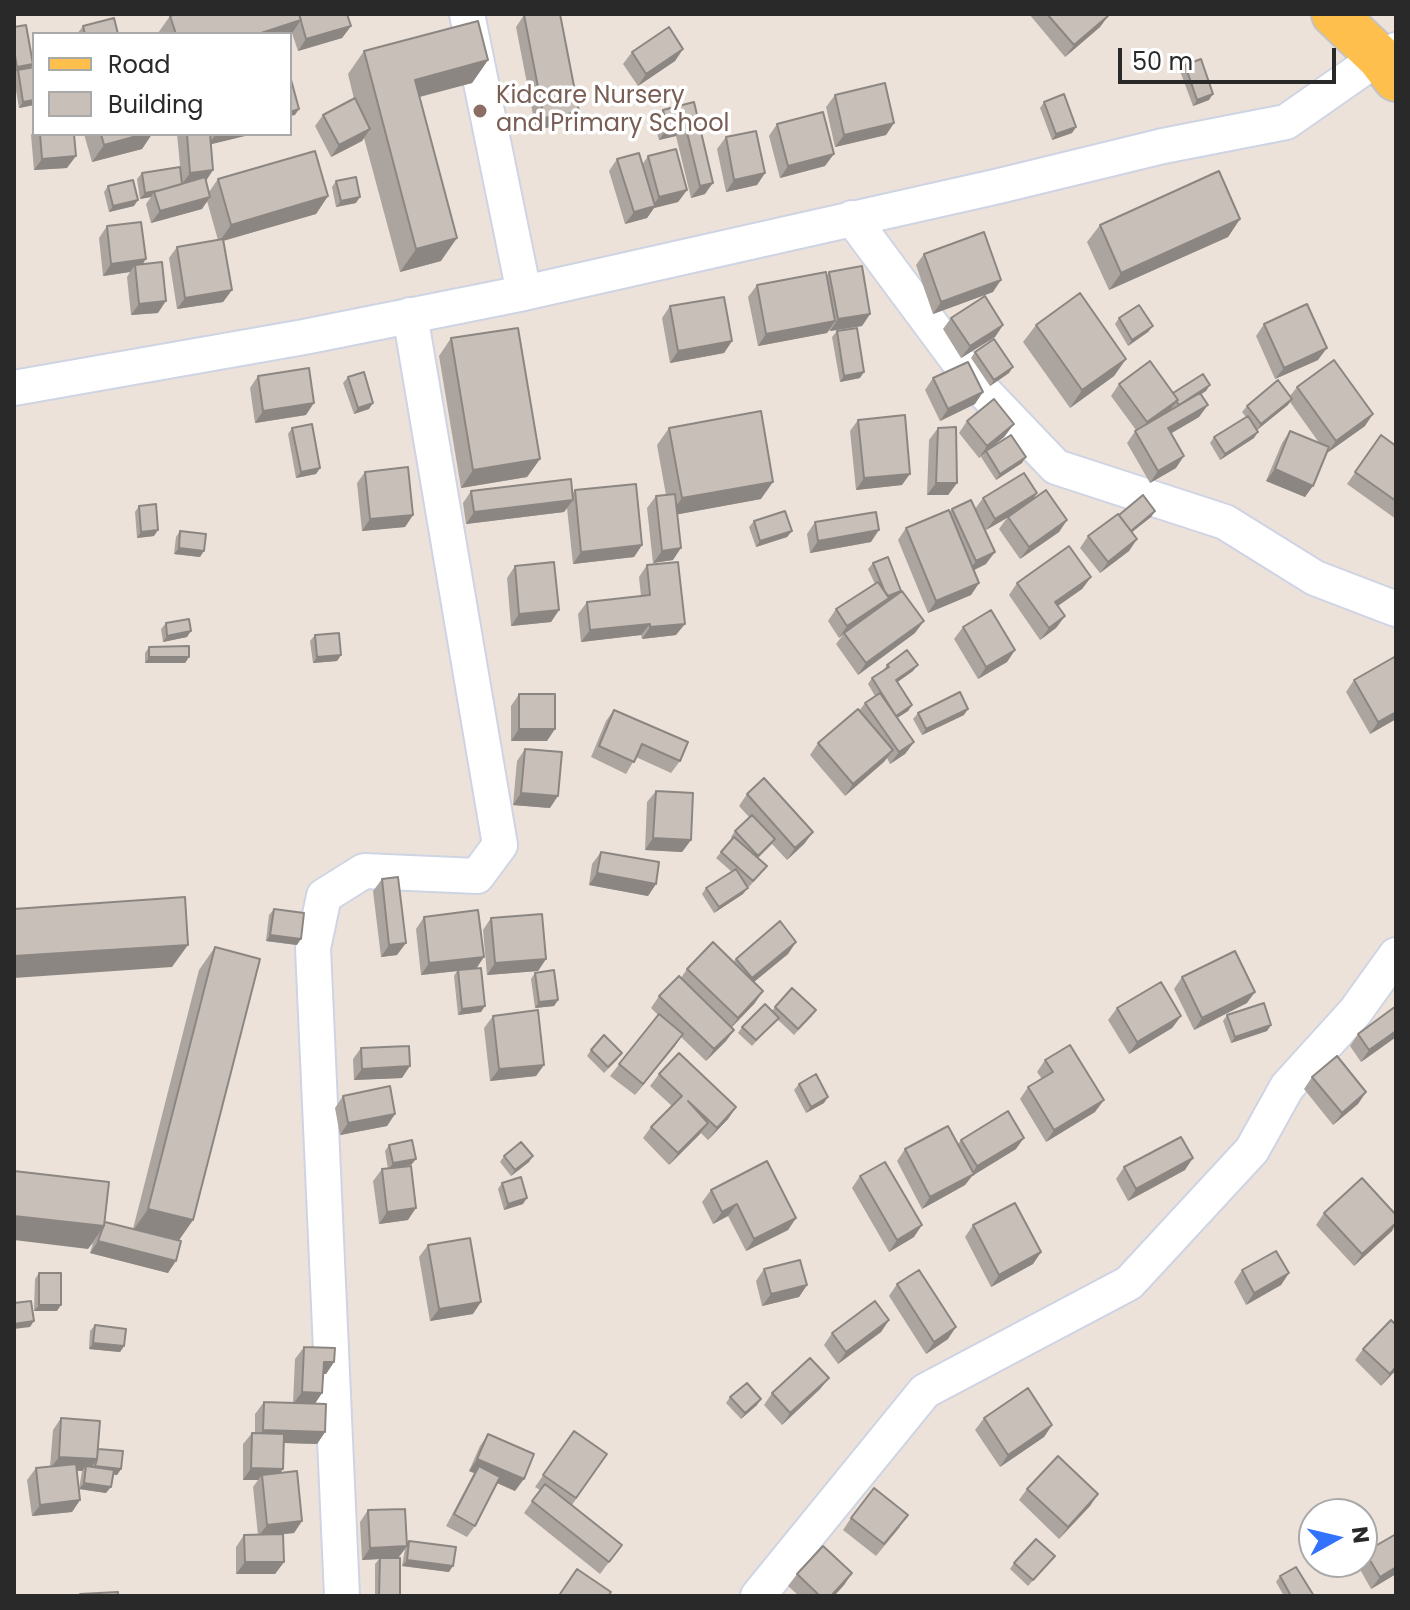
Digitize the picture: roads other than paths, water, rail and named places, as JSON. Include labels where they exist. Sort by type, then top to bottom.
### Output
[{"type":"main road","points":[[1334,14],[1390,62]]},
{"type":"street","points":[[467,14],[524,293]]},
{"type":"street","points":[[14,388],[304,337],[524,293],[1163,146],[1286,122],[1390,62]]},
{"type":"street","points":[[852,218],[970,377],[1056,467],[1225,522],[1315,578],[1396,609]]},
{"type":"street","points":[[342,1596],[313,948],[324,896],[364,871],[477,876],[500,845],[410,315]]},
{"type":"street","points":[[758,1596],[925,1391],[1129,1283],[1252,1150],[1287,1087],[1355,1012],[1396,955]]},
{"type":"place","name":"Kidcare Nursery and Primary School","points":[[480,111]]}]
